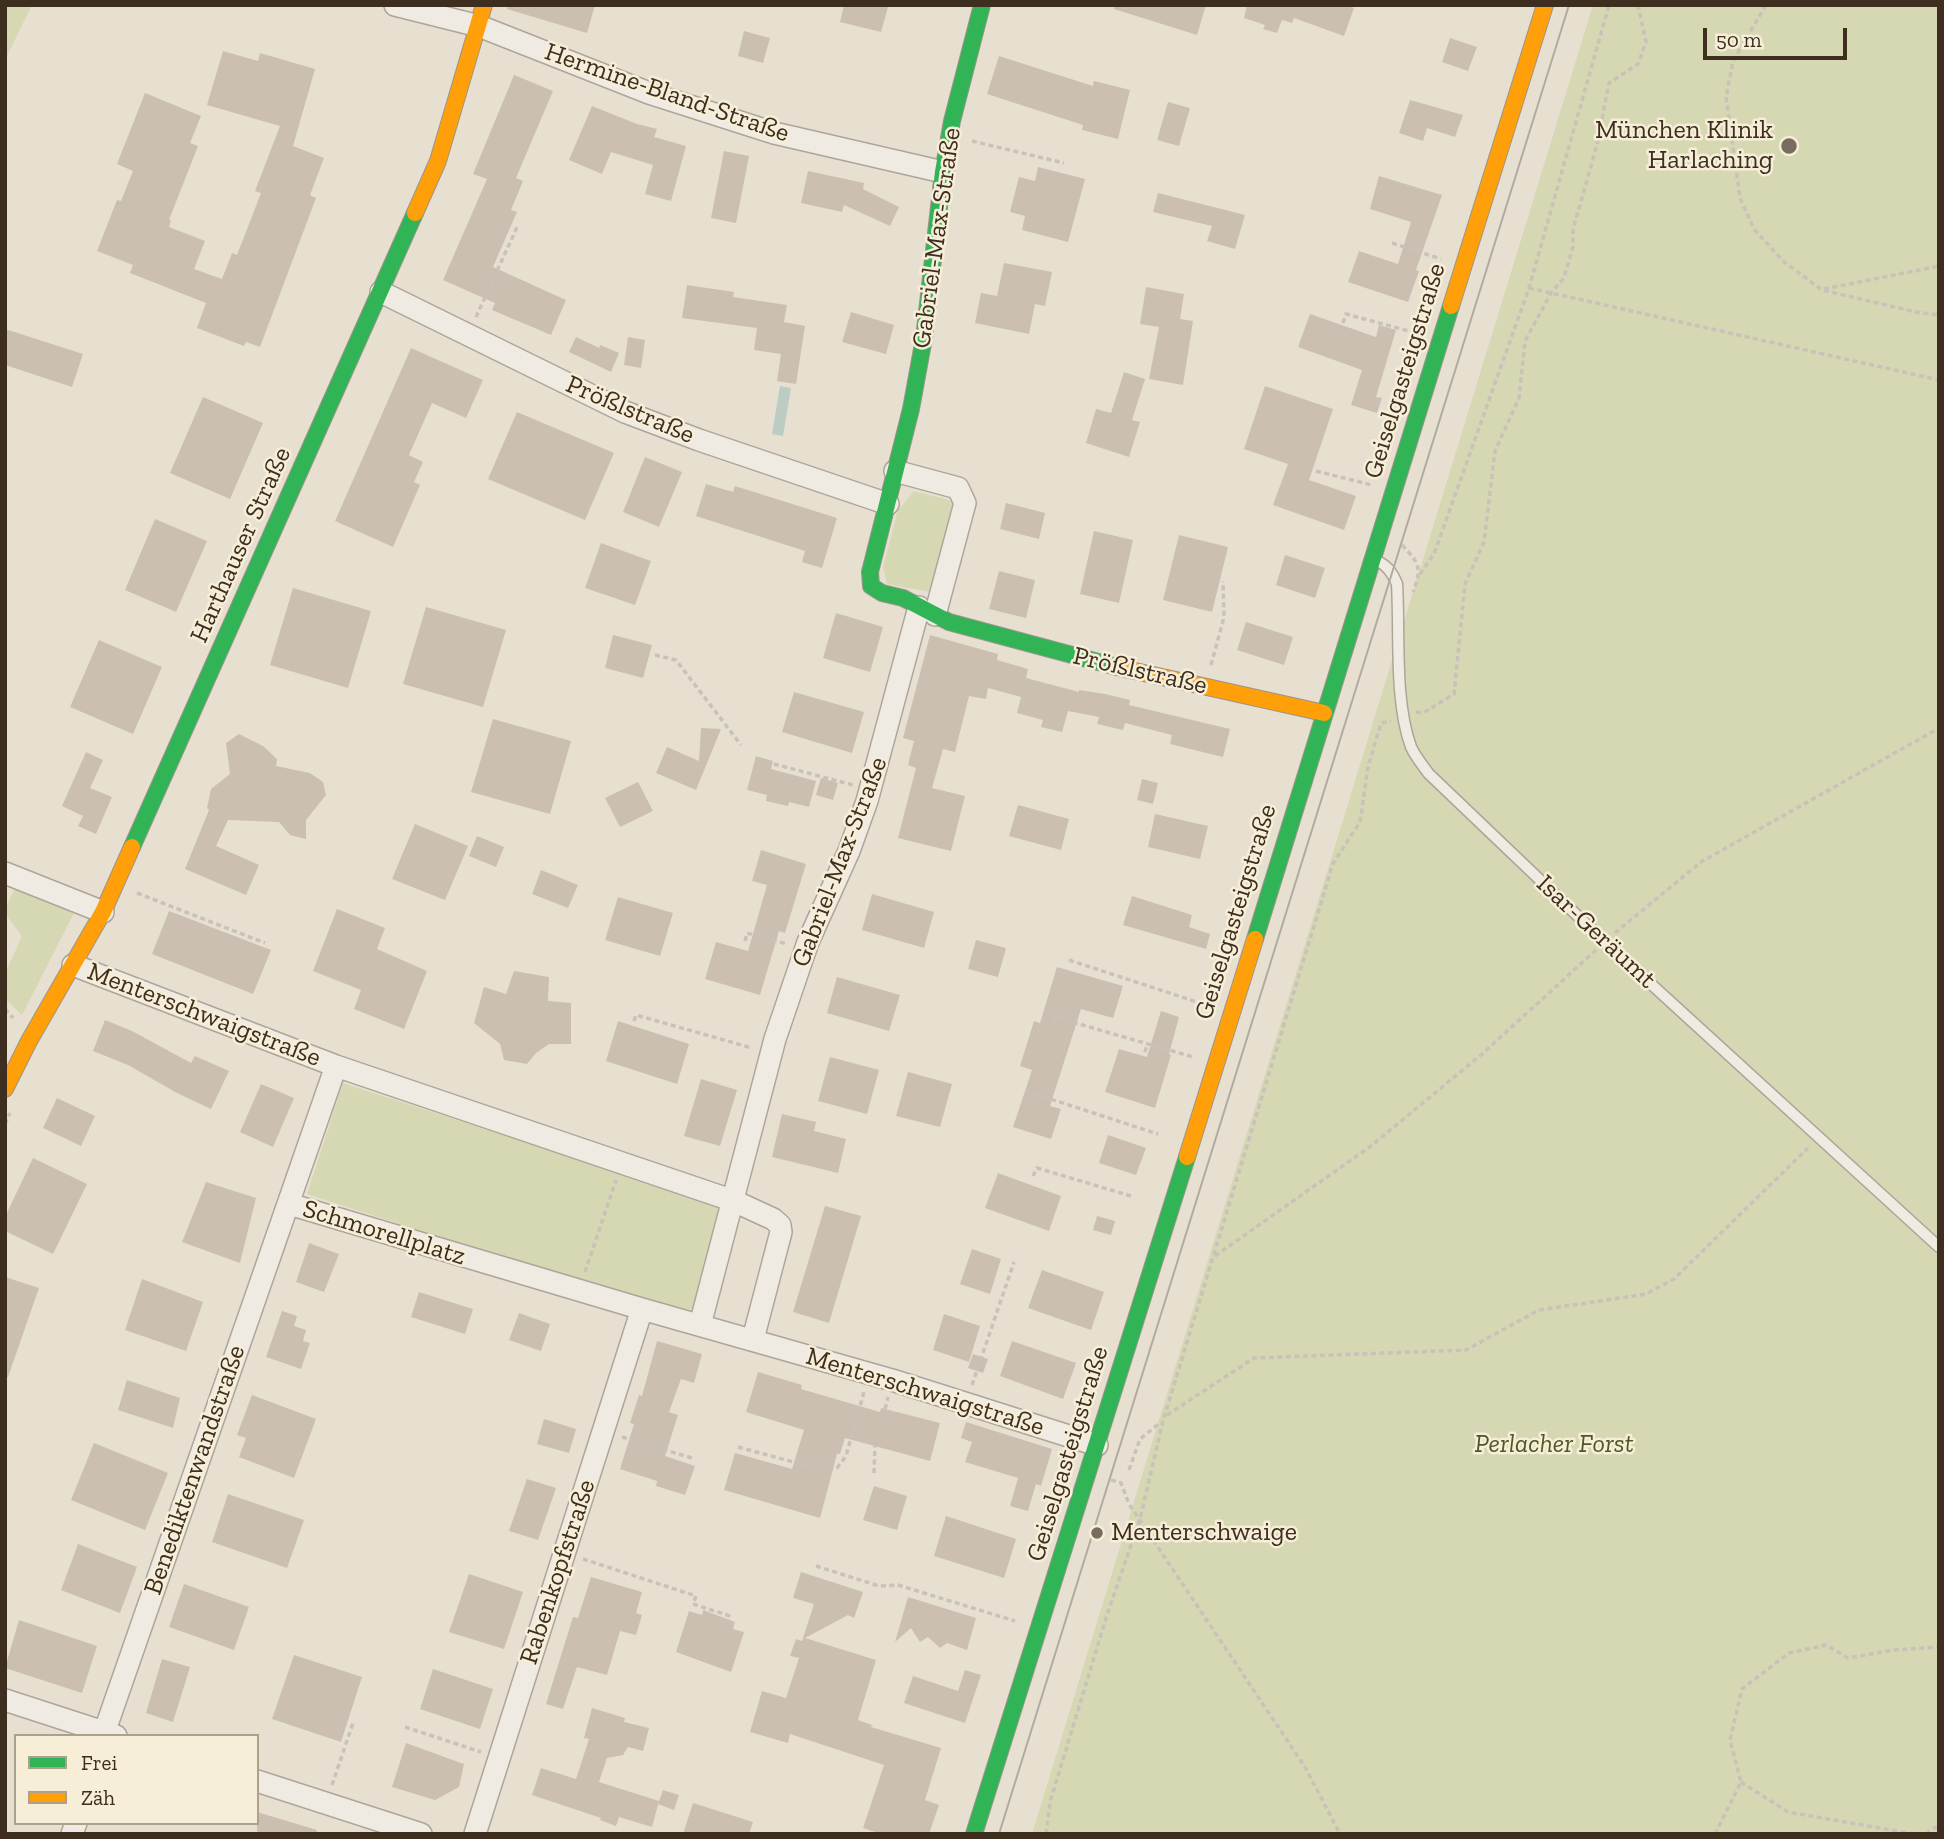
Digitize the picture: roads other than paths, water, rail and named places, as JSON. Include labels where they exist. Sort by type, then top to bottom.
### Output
[{"type":"street","name":"Hermine-Bland-Straße","points":[[395,5],[479,26],[649,93],[774,133],[943,172]]},
{"type":"street","name":"Harthauser Straße","points":[[5,1088],[103,912],[381,292],[438,161],[484,5]]},
{"type":"street","name":"Gabriel-Max-Straße","points":[[927,611],[903,598],[882,593],[870,586],[870,572],[925,338],[949,136],[982,5]]},
{"type":"street","name":"Geiselgasteigstraße","points":[[974,1834],[1545,5]]},
{"type":"street","name":"Prößlstraße","points":[[381,292],[625,412],[888,504]]},
{"type":"street","name":"Gabriel-Max-Straße","points":[[734,1201],[771,1054],[806,948],[849,851],[965,503],[958,488],[895,471]]},
{"type":"street","name":"Prößlstraße","points":[[927,611],[949,622],[1097,662],[1324,713]]},
{"type":"street","points":[[5,873],[103,912]]},
{"type":"street","name":"Menterschwaigstraße","points":[[73,965],[336,1066]]},
{"type":"street","points":[[336,1066],[734,1201],[773,1219],[780,1225],[781,1233],[752,1339]]},
{"type":"street","name":"Schmorellplatz","points":[[336,1066],[289,1204],[642,1310],[752,1339]]},
{"type":"street","points":[[700,1325],[734,1201]]},
{"type":"street","name":"Benediktenwandstraße","points":[[107,1734],[289,1204]]},
{"type":"street","name":"Rabenkopfstraße","points":[[475,1834],[642,1310]]},
{"type":"street","name":"Menterschwaigstraße","points":[[752,1339],[1097,1445]]},
{"type":"street","points":[[5,1700],[104,1734]]},
{"type":"street","points":[[259,1782],[421,1834]]},
{"type":"lane","name":"Isar-Geräumt","points":[[1372,559],[1384,563],[1397,584],[1399,677],[1404,711],[1411,748],[1429,774],[1605,942],[1939,1247]]},
{"type":"tram line","points":[[999,1834],[1569,5]]},
{"type":"place","name":"München Klinik Harlaching","points":[[1789,146]]},
{"type":"place","name":"Menterschwaige","points":[[1097,1533]]},
{"type":"park label","name":"Perlacher Forst","points":[[1554,1445]]}]
